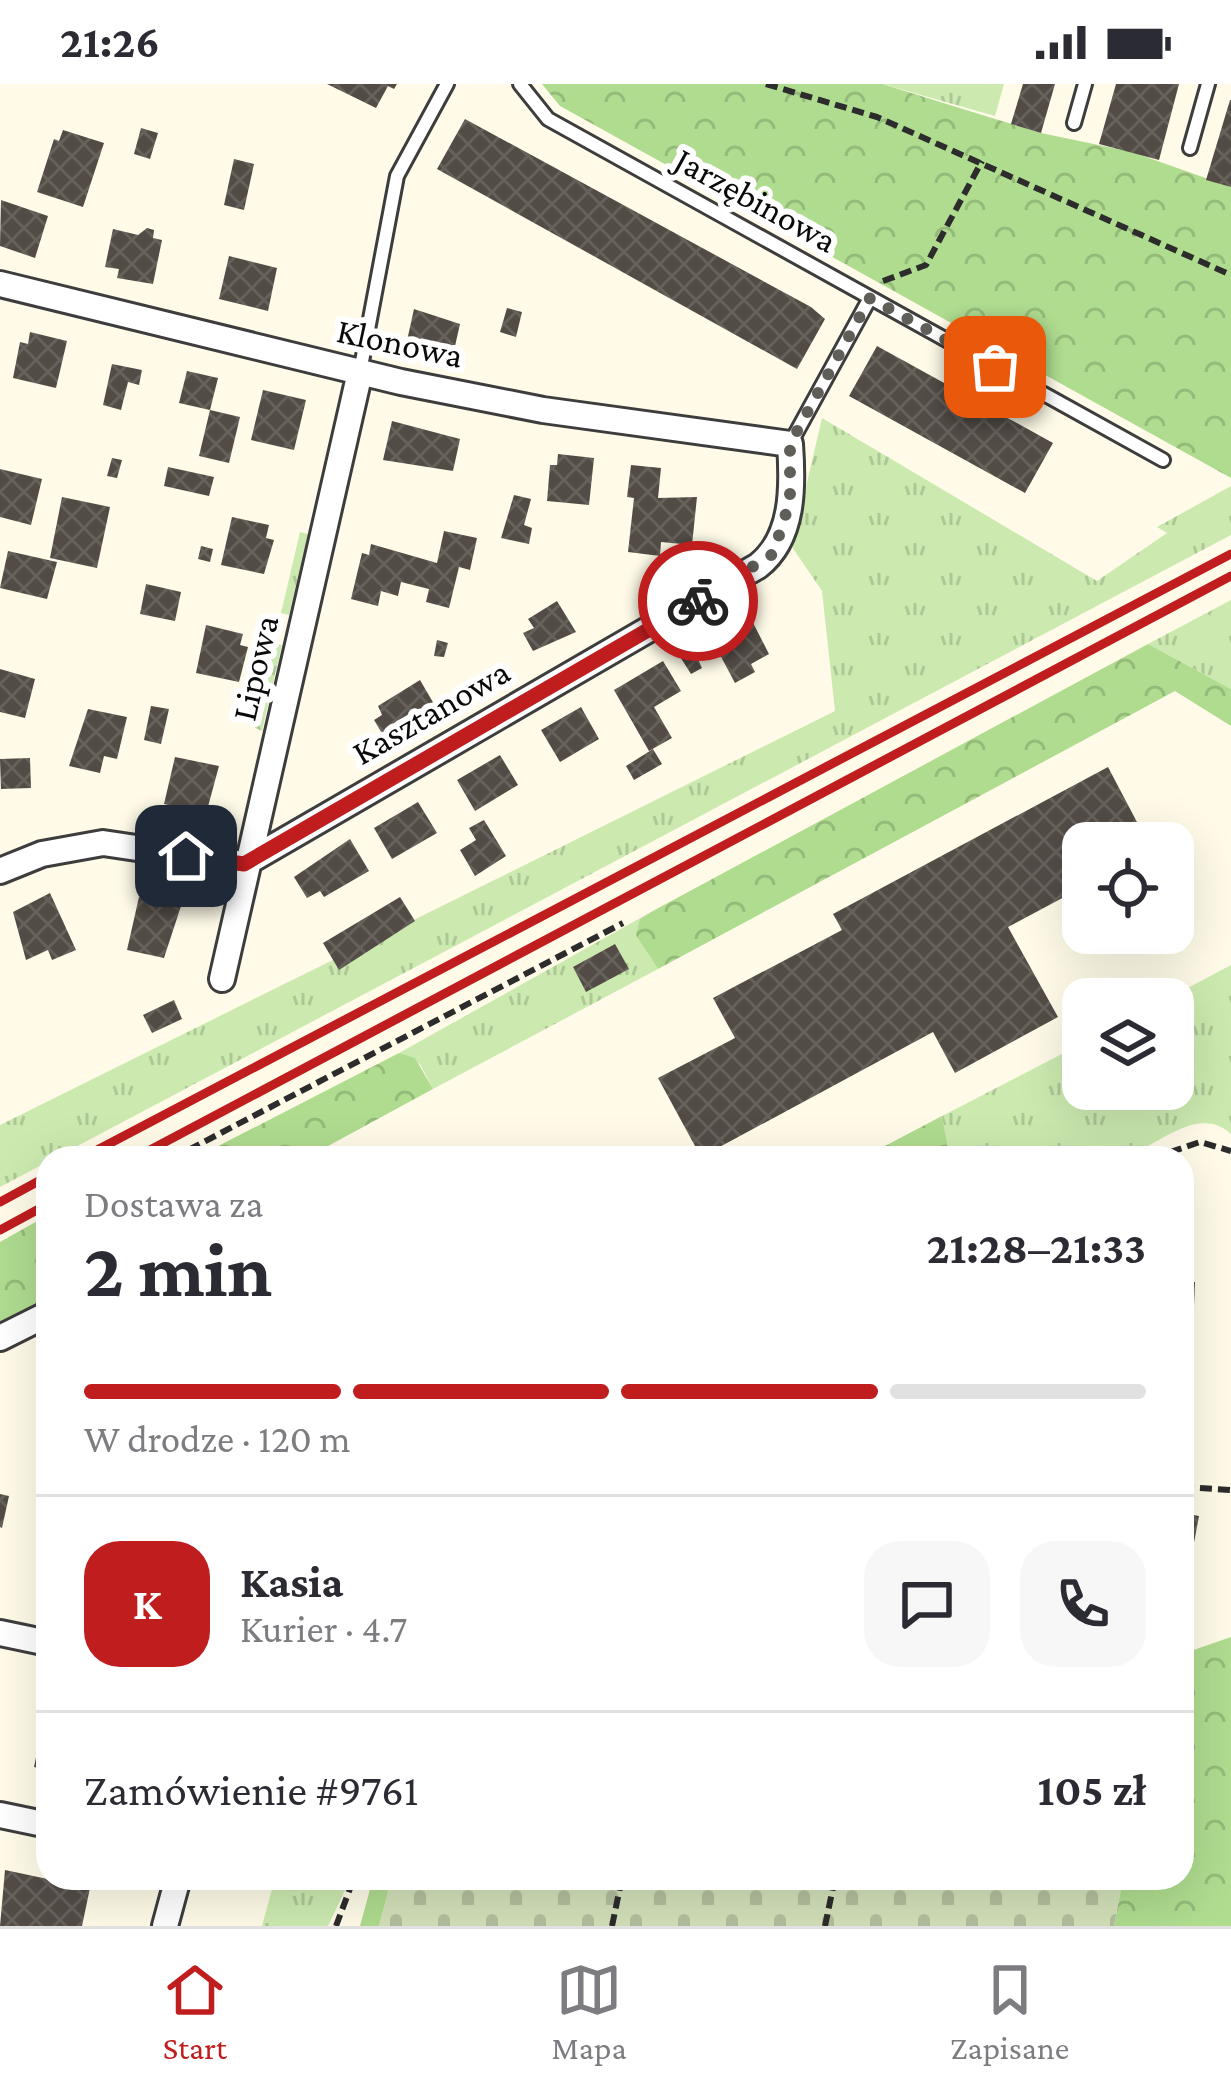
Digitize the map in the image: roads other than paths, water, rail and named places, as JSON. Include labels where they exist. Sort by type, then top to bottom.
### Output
[{"type":"street","name":"Klonowa","points":[[0,284],[360,372],[543,410],[790,444]]},
{"type":"street","name":"Lipowa","points":[[222,979],[244,864],[360,372]]},
{"type":"street","name":"Kasztanowa","points":[[244,864],[758,566],[781,540],[792,482],[790,444]]},
{"type":"street","points":[[0,872],[42,854],[103,843],[244,864]]},
{"type":"street","points":[[0,1338],[36,1320]]},
{"type":"street","points":[[0,1633],[36,1640]]},
{"type":"street","points":[[0,1815],[36,1822]]},
{"type":"street","points":[[165,1926],[175,1890]]},
{"type":"lane","points":[[360,372],[397,176],[447,84]]},
{"type":"lane","name":"Jarzębinowa","points":[[520,84],[548,119],[1163,460]]},
{"type":"lane","points":[[1074,123],[1084,84]]},
{"type":"lane","points":[[1190,148],[1208,84]]},
{"type":"lane","points":[[790,444],[870,298]]},
{"type":"railway","points":[[105,1146],[1231,554]]},
{"type":"railway","points":[[158,1146],[1231,576]]},
{"type":"railway","points":[[0,1202],[36,1182]]},
{"type":"railway","points":[[0,1230],[36,1210]]}]
